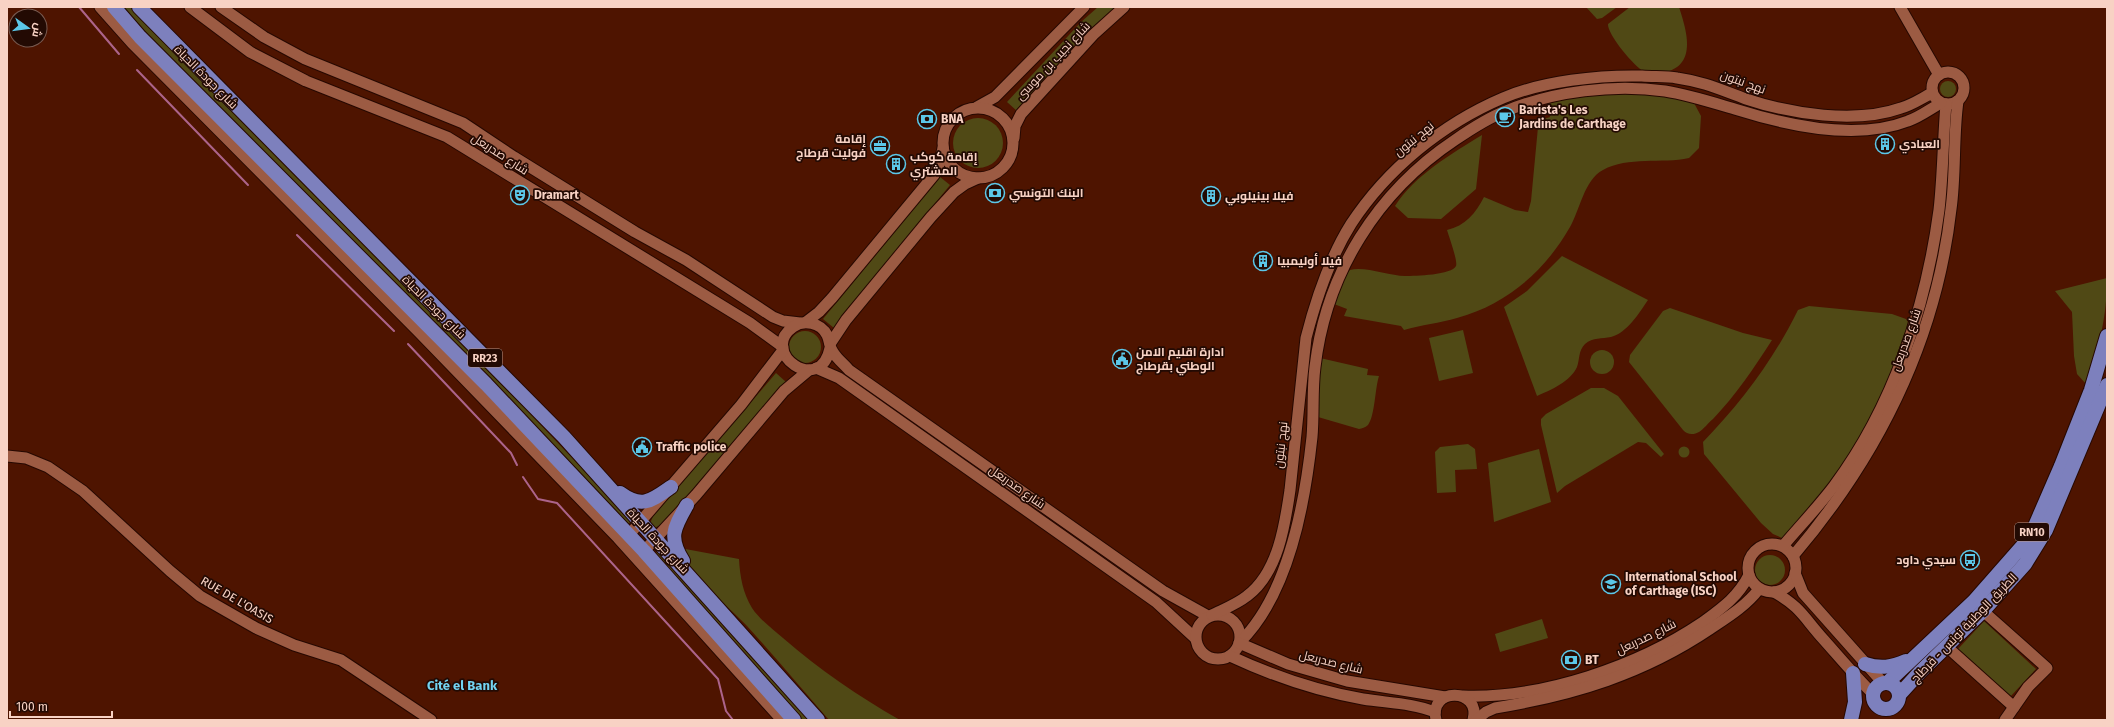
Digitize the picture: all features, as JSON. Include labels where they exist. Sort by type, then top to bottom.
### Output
[{"type":"highway","name":"شارع جودة الحياة","points":[[114,7],[146,42],[486,384],[644,552],[794,720]]},
{"type":"highway","name":"شارع جودة الحياة","points":[[139,7],[564,437],[818,720]]},
{"type":"highway","name":"الطريق الوطنية تونس - قرطاج","points":[[1885,683],[1974,601],[2025,543],[2035,526],[2054,484],[2091,390],[2107,336]]},
{"type":"highway","name":"الطريق الوطنية تونس - قرطاج","points":[[1899,695],[1946,646],[1983,611],[2025,564],[2046,530],[2107,387]]},
{"type":"highway","points":[[601,479],[631,500],[641,503],[654,499],[671,488]]},
{"type":"highway","points":[[686,505],[675,526],[673,538],[679,555],[693,579]]},
{"type":"highway","points":[[1865,664],[1876,668],[1886,668],[1910,659]]},
{"type":"highway","points":[[1851,720],[1855,702],[1853,673]]},
{"type":"highway","points":[[1885,683],[1894,685],[1899,695]]},
{"type":"highway","name":"RN10","points":[[1855,720],[1873,696],[1876,687],[1885,683]]},
{"type":"highway","name":"RN10","points":[[1876,720],[1886,708],[1894,706],[1899,695]]},
{"type":"highway","points":[[1873,696],[1878,706],[1886,708]]},
{"type":"street","points":[[100,7],[132,43],[419,332],[618,538],[782,720]]},
{"type":"street","name":"شارع صدربعل","points":[[190,7],[250,52],[306,81],[448,137],[522,184],[750,322],[783,349]]},
{"type":"street","name":"شارع صدربعل","points":[[222,7],[264,37],[305,59],[456,119],[635,232],[686,260],[774,317],[783,321],[803,323]]},
{"type":"street","points":[[628,536],[671,488],[751,393],[783,349],[788,332],[819,312],[934,175],[940,162],[945,130],[950,120],[958,113],[977,107],[996,96],[1084,7]]},
{"type":"street","name":"شارع نجيب بن موسى","points":[[1014,141],[1015,126],[1021,114],[1092,36],[1124,7]]},
{"type":"street","points":[[1900,7],[1939,75]]},
{"type":"street","points":[[1951,73],[1961,80],[1963,91],[1958,101],[1943,103],[1935,99],[1932,93],[1933,82],[1939,75],[1951,73]]},
{"type":"street","name":"نهج نبتون","points":[[1210,616],[1247,597],[1253,591],[1266,573],[1279,542],[1289,497],[1306,338],[1313,311],[1337,249],[1352,223],[1368,202],[1394,173],[1430,140],[1463,119],[1502,98],[1565,82],[1602,76],[1682,79],[1714,86],[1746,99],[1779,108],[1814,114],[1875,114],[1903,108],[1932,93]]},
{"type":"street","name":"نهج نبتون","points":[[1240,642],[1262,615],[1276,587],[1289,551],[1306,480],[1312,435],[1314,368],[1332,293],[1341,271],[1356,242],[1377,212],[1404,180],[1438,152],[1474,128],[1509,110],[1564,95],[1608,89],[1666,91],[1716,103],[1789,124],[1853,131],[1900,124],[1920,116],[1943,103]]},
{"type":"street","name":"شارع صدربعل","points":[[1793,556],[1843,492],[1868,453],[1902,389],[1920,344],[1940,273],[1949,224],[1954,179],[1954,126],[1958,101]]},
{"type":"street","name":"شارع صدربعل","points":[[1784,546],[1834,485],[1859,446],[1877,414],[1909,340],[1929,270],[1935,235],[1942,179],[1943,103]]},
{"type":"street","points":[[943,148],[947,160],[955,170],[966,176],[978,178],[987,177],[1001,170],[1011,156],[1014,141],[1008,123],[995,111],[977,107]]},
{"type":"street","points":[[644,552],[784,391],[826,360],[830,346],[846,320],[936,212],[954,192],[964,184],[978,178]]},
{"type":"street","points":[[803,323],[814,324],[822,328],[828,336],[830,346]]},
{"type":"street","name":"شارع صدربعل","points":[[830,346],[834,354],[850,370],[878,391],[952,441],[1163,591],[1210,616]]},
{"type":"street","points":[[783,349],[786,358],[792,365],[800,369],[813,369]]},
{"type":"street","name":"شارع صدربعل","points":[[813,369],[839,378],[1156,602],[1195,638]]},
{"type":"street","name":"RUE DE L'OASIS","points":[[7,456],[26,458],[48,467],[83,491],[170,571],[200,596],[256,628],[294,644],[341,660],[430,720]]},
{"type":"street","points":[[1774,592],[1787,587],[1795,573],[1796,566],[1793,556],[1784,546],[1767,544],[1758,548],[1750,557],[1748,567],[1749,575],[1753,582],[1759,589],[1774,592],[1792,602],[1873,696]]},
{"type":"street","points":[[1795,573],[1803,593],[1865,664],[1885,683]]},
{"type":"street","name":"شارع صدربعل","points":[[1240,642],[1288,664],[1347,681],[1445,697],[1448,695],[1482,696],[1542,688],[1593,674],[1638,658],[1669,642],[1729,603],[1743,586],[1749,575]]},
{"type":"street","name":"شارع صدربعل","points":[[1474,720],[1495,708],[1566,694],[1643,667],[1685,646],[1734,613],[1752,598],[1759,589]]},
{"type":"street","points":[[1983,611],[2047,668],[2028,687],[2004,720]]},
{"type":"street","points":[[1221,615],[1230,618],[1236,624],[1240,633],[1240,642],[1236,650],[1230,656],[1218,660],[1205,656],[1200,651],[1195,638],[1198,625],[1210,616],[1221,615]]},
{"type":"street","points":[[1946,646],[2014,707]]},
{"type":"street","points":[[1230,656],[1302,686],[1363,699],[1412,704],[1435,716],[1440,701],[1445,697]]},
{"type":"street","points":[[1463,696],[1472,705],[1474,720]]},
{"type":"shaded area","points":[[120,7],[134,7],[442,321],[631,520],[627,527]]},
{"type":"shaded area","points":[[1098,7],[1117,7],[1089,30],[1017,111],[1007,102],[1081,22]]},
{"type":"shaded area","points":[[1586,7],[1617,7],[1602,18],[1597,19]]},
{"type":"shaded area","points":[[1630,7],[1679,7],[1687,45],[1683,62],[1676,68],[1661,73],[1647,73],[1640,69],[1622,50],[1612,35],[1608,24]]},
{"type":"shaded area","points":[[1948,81],[1954,83],[1956,89],[1954,95],[1948,97],[1942,95],[1940,89],[1942,83]]},
{"type":"shaded area","points":[[1620,93],[1660,94],[1694,103],[1701,116],[1699,148],[1689,158],[1679,160],[1623,163],[1603,170],[1591,181],[1583,196],[1574,220],[1549,258],[1523,284],[1508,295],[1475,312],[1451,320],[1404,330],[1401,326],[1344,316],[1347,309],[1334,304],[1345,275],[1350,270],[1363,269],[1405,276],[1417,276],[1441,273],[1453,269],[1456,266],[1456,259],[1447,230],[1465,222],[1474,213],[1484,197],[1515,210],[1528,212],[1531,201],[1538,127],[1541,120],[1550,117],[1547,104],[1572,97]]},
{"type":"shaded area","points":[[983,118],[988,119],[996,125],[1002,133],[1002,153],[996,161],[988,167],[973,168],[968,167],[960,161],[954,153],[953,138],[954,133],[960,125],[968,119]]},
{"type":"shaded area","points":[[1482,135],[1476,189],[1441,219],[1408,218],[1395,206],[1413,184],[1434,166]]},
{"type":"shaded area","points":[[940,177],[950,185],[834,328],[823,319]]},
{"type":"shaded area","points":[[1562,256],[1648,300],[1628,327],[1617,335],[1594,339],[1585,344],[1580,352],[1577,367],[1570,377],[1554,388],[1537,396],[1504,307],[1527,291]]},
{"type":"shaded area","points":[[2107,278],[2104,319],[2095,357],[2086,384],[2077,374],[2074,356],[2072,312],[2055,291]]},
{"type":"shaded area","points":[[1809,306],[1892,314],[1906,319],[1910,325],[1882,396],[1861,437],[1827,488],[1789,535],[1782,538],[1773,534],[1761,523],[1704,454],[1703,442],[1756,380],[1789,328],[1798,310]]},
{"type":"shaded area","points":[[1670,308],[1743,333],[1772,340],[1737,391],[1713,419],[1695,434],[1689,434],[1683,430],[1629,362],[1630,355],[1663,311]]},
{"type":"shaded area","points":[[1463,330],[1473,373],[1439,381],[1429,338]]},
{"type":"shaded area","points":[[802,331],[808,331],[818,338],[821,347],[820,353],[814,360],[808,363],[802,363],[792,356],[789,350],[789,344],[796,334]]},
{"type":"shaded area","points":[[1597,350],[1607,350],[1614,357],[1614,367],[1607,374],[1597,374],[1590,367],[1590,357]]},
{"type":"shaded area","points":[[1320,358],[1368,369],[1367,375],[1379,376],[1374,409],[1368,425],[1364,428],[1359,429],[1318,417]]},
{"type":"shaded area","points":[[776,373],[786,382],[663,524],[652,529],[650,524],[653,516]]},
{"type":"shaded area","points":[[1591,388],[1604,388],[1618,396],[1664,454],[1661,457],[1646,443],[1638,442],[1565,486],[1557,493],[1541,425],[1541,419],[1546,414]]},
{"type":"shaded area","points":[[1468,444],[1475,449],[1477,469],[1455,470],[1456,492],[1437,493],[1435,452],[1440,447]]},
{"type":"shaded area","points":[[1684,446],[1688,448],[1690,452],[1688,456],[1684,458],[1680,456],[1678,452],[1680,448]]},
{"type":"shaded area","points":[[1539,449],[1551,502],[1494,522],[1488,463]]},
{"type":"shaded area","points":[[680,548],[739,559],[741,578],[746,597],[752,608],[763,620],[825,672],[869,702],[900,720],[829,720],[747,626],[700,579],[692,569]]},
{"type":"shaded area","points":[[659,550],[810,720],[797,720],[651,558]]},
{"type":"shaded area","points":[[1770,555],[1781,559],[1785,570],[1781,581],[1770,585],[1759,581],[1755,570],[1759,559]]},
{"type":"shaded area","points":[[1542,619],[1548,638],[1500,652],[1495,634]]},
{"type":"shaded area","points":[[1984,621],[2036,669],[2010,697],[1958,649]]},
{"type":"waterway","points":[[79,7],[119,54]]},
{"type":"waterway","points":[[137,70],[248,185]]},
{"type":"waterway","points":[[297,235],[394,331]]},
{"type":"waterway","points":[[408,344],[511,453],[517,465]]},
{"type":"waterway","points":[[523,477],[538,499],[557,503],[718,679],[726,711],[733,720]]},
{"type":"place","name":"Barista's Les Jardins de Carthage","points":[[1505,117]]},
{"type":"place","name":"BNA","points":[[927,119]]},
{"type":"place","name":"العبادي","points":[[1885,144]]},
{"type":"place","name":"إقامة فوليت قرطاج","points":[[880,146]]},
{"type":"place","name":"إقامة كوكب المشتري","points":[[896,164]]},
{"type":"place","name":"البنك التونسي","points":[[995,193]]},
{"type":"place","name":"Dramart","points":[[520,195]]},
{"type":"place","name":"فيلا بينيلوبي","points":[[1211,196]]},
{"type":"place","name":"فيلا أوليمبيا","points":[[1263,261]]},
{"type":"place","name":"ادارة اقليم الامن الوطني بقرطاج","points":[[1122,359]]},
{"type":"place","name":"Traffic police","points":[[642,447]]},
{"type":"place","name":"سيدي داود","points":[[1970,560]]},
{"type":"place","name":"International School of Carthage (ISC)","points":[[1611,584]]},
{"type":"place","name":"BT","points":[[1571,660]]},
{"type":"district","name":"Cité el Bank","points":[[462,685]]}]
